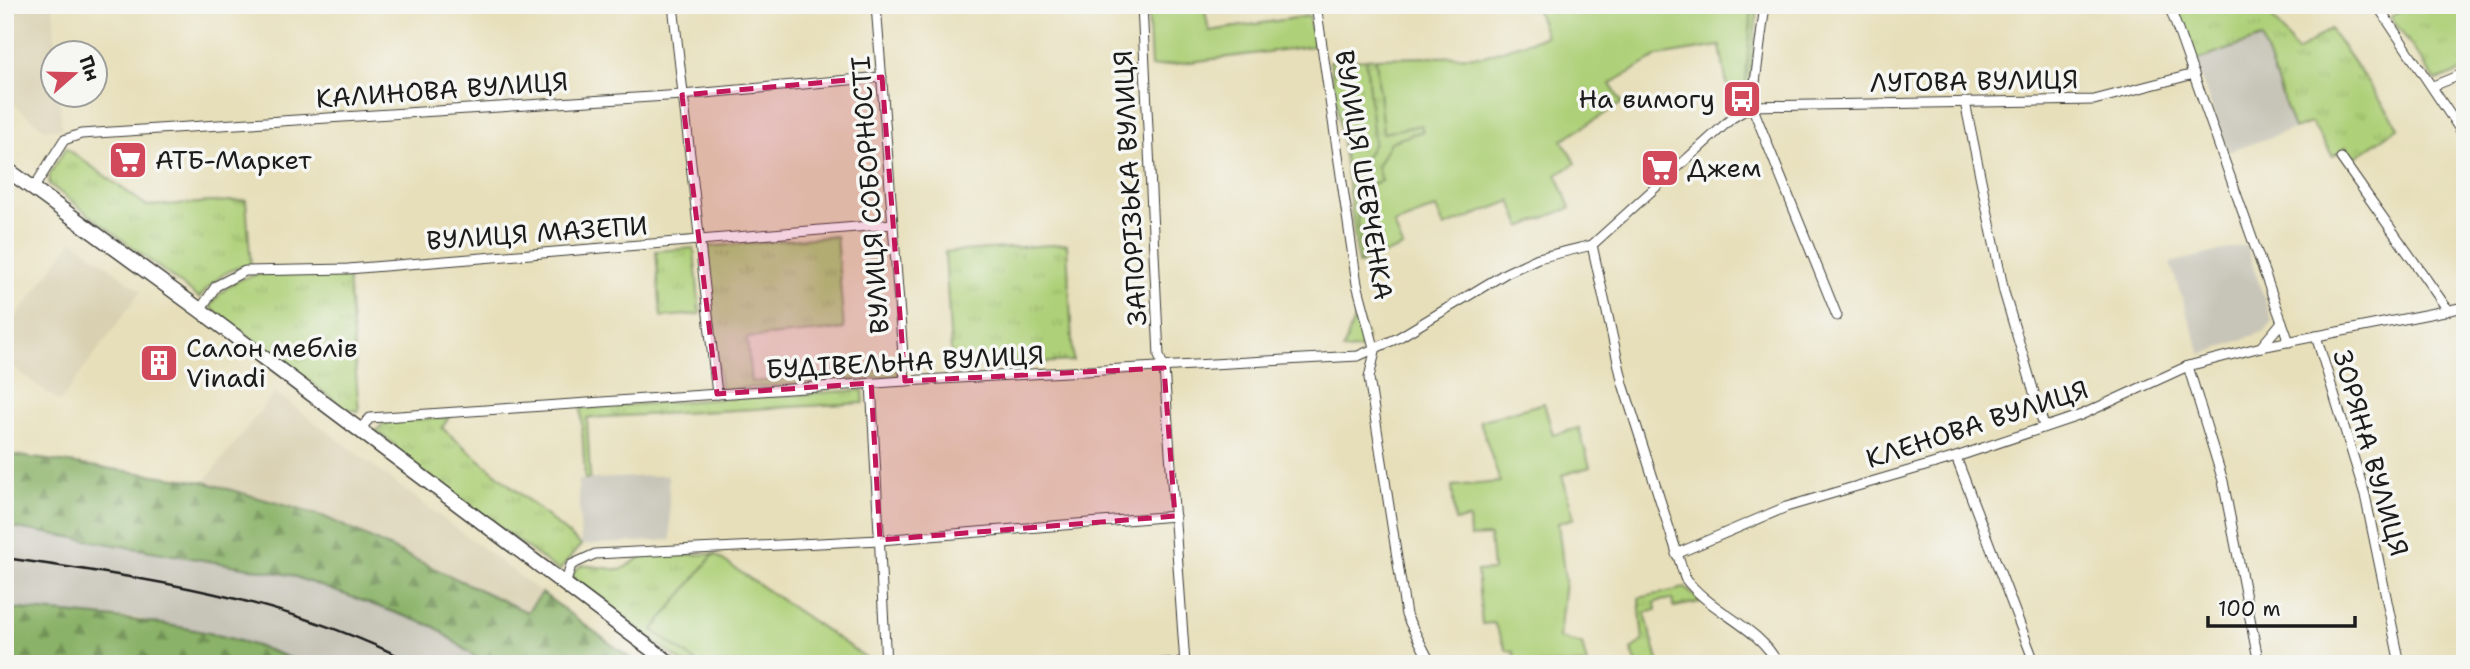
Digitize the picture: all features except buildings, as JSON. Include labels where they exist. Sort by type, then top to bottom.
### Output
[{"type":"main road","points":[[5,169],[200,310],[671,664]]},
{"type":"street","points":[[673,5],[717,394]]},
{"type":"street","name":"ВУЛИЦЯ СОБОРНОСТІ","points":[[876,5],[905,381]]},
{"type":"street","name":"ЗАПОРІЗЬКА ВУЛИЦЯ","points":[[1142,5],[1159,356],[1164,368]]},
{"type":"street","name":"ВУЛИЦЯ ШЕВЧЕНКА","points":[[1316,5],[1357,284],[1375,351]]},
{"type":"street","points":[[1765,5],[1752,106],[1837,316]]},
{"type":"street","points":[[2169,5],[2289,342]]},
{"type":"street","points":[[2377,5],[2465,137]]},
{"type":"street","points":[[2433,86],[2465,73]]},
{"type":"street","name":"ЛУГОВА ВУЛИЦЯ","points":[[1752,106],[2094,100],[2194,74]]},
{"type":"street","name":"КАЛИНОВА ВУЛИЦЯ","points":[[33,189],[64,140],[81,134],[682,95],[882,77]]},
{"type":"street","points":[[1965,102],[2004,292],[2044,426]]},
{"type":"street","points":[[1432,664],[1406,615],[1369,378],[1375,351],[1506,273],[1538,258],[1592,245],[1732,118],[1752,106]]},
{"type":"street","points":[[2341,158],[2448,310]]},
{"type":"street","name":"ВУЛИЦЯ МАЗЕПИ","points":[[200,310],[216,286],[245,271],[348,269],[893,224]]},
{"type":"street","points":[[1592,245],[1623,384],[1685,578],[1694,591],[1761,639],[1779,664]]},
{"type":"street","name":"КЛЕНОВА ВУЛИЦЯ","points":[[1676,554],[1786,506],[1956,457],[2081,415],[2188,366],[2261,347],[2465,307]]},
{"type":"street","points":[[2261,347],[2282,323]]},
{"type":"street","name":"ЗОРЯНА ВУЛИЦЯ","points":[[2316,336],[2365,495],[2400,664]]},
{"type":"street","name":"БУДІВЕЛЬНА ВУЛИЦЯ","points":[[359,430],[370,418],[871,383],[1358,356],[1375,351]]},
{"type":"street","points":[[2188,366],[2223,481],[2259,664]]},
{"type":"street","points":[[1148,664],[1185,663],[1164,368]]},
{"type":"street","points":[[871,383],[886,664]]},
{"type":"street","points":[[1956,457],[2035,664]]},
{"type":"street","points":[[565,586],[571,565],[596,554],[880,540],[1175,516]]},
{"type":"highlighted area","points":[[882,77],[905,381],[1164,368],[1175,516],[880,540],[871,383],[717,394],[682,95]]},
{"type":"shaded area","points":[[5,5],[53,5],[55,38],[38,38],[38,108],[60,108],[62,129],[44,129],[5,97]]},
{"type":"shaded area","points":[[2261,38],[2294,129],[2228,152],[2195,61]]},
{"type":"shaded area","points":[[73,240],[141,291],[60,402],[5,361],[5,332]]},
{"type":"shaded area","points":[[2246,245],[2272,321],[2265,331],[2201,355],[2170,263]]},
{"type":"shaded area","points":[[275,392],[542,593],[528,612],[325,517],[204,482]]},
{"type":"shaded area","points":[[668,475],[671,540],[581,545],[578,480]]},
{"type":"shaded area","points":[[5,526],[290,575],[435,627],[484,664],[303,664],[269,649],[136,618],[5,608]]},
{"type":"green space","points":[[1170,5],[1204,5],[1209,31],[1309,16],[1314,46],[1151,67],[1148,9]]},
{"type":"green space","points":[[1535,5],[1637,5],[1639,10],[1752,5],[1745,90],[1728,91],[1720,46],[1658,56],[1610,84],[1622,103],[1562,140],[1576,163],[1557,175],[1570,208],[1521,227],[1511,201],[1444,227],[1436,208],[1394,224],[1403,247],[1362,263],[1355,190],[1381,181],[1377,167],[1390,142],[1423,131],[1421,125],[1383,133],[1376,58],[1484,56],[1546,36]]},
{"type":"green space","points":[[1752,5],[1758,5],[1748,95],[1744,92],[1735,100],[1738,104],[1732,111],[1728,91],[1745,89]]},
{"type":"green space","points":[[2176,5],[2264,5],[2297,52],[2330,29],[2399,127],[2354,158],[2346,147],[2333,156],[2311,123],[2294,129],[2261,38],[2195,61]]},
{"type":"green space","points":[[2408,5],[2465,5],[2465,70],[2436,81],[2391,17]]},
{"type":"green space","points":[[1376,58],[1383,132],[1421,125],[1423,132],[1381,181],[1355,190],[1362,263],[1358,264],[1347,175],[1356,173],[1374,143],[1366,59]]},
{"type":"green space","points":[[1366,59],[1374,143],[1356,173],[1347,175],[1330,61]]},
{"type":"green space","points":[[66,148],[147,206],[246,200],[251,267],[235,268],[228,272],[199,298],[49,184],[50,173]]},
{"type":"green space","points":[[836,236],[844,329],[747,338],[751,382],[898,369],[899,376],[721,390],[704,247]]},
{"type":"green space","points":[[1067,244],[1073,361],[952,367],[945,252]]},
{"type":"green space","points":[[694,248],[700,314],[661,317],[656,251]]},
{"type":"green space","points":[[272,273],[318,273],[348,277],[359,411],[346,409],[210,307],[232,284],[244,278]]},
{"type":"green space","points":[[1357,311],[1367,339],[1359,349],[1343,350]]},
{"type":"green space","points":[[863,390],[864,403],[587,418],[590,479],[585,479],[581,408]]},
{"type":"green space","points":[[1544,403],[1553,435],[1579,428],[1590,467],[1562,475],[1574,518],[1558,523],[1565,581],[1559,638],[1582,644],[1587,664],[1515,664],[1514,652],[1507,651],[1494,623],[1482,624],[1477,571],[1493,570],[1490,536],[1470,537],[1469,519],[1455,521],[1452,486],[1500,482],[1480,421]]},
{"type":"green space","points":[[449,417],[442,428],[581,545],[559,571],[393,450],[396,446],[376,431],[385,422]]},
{"type":"green space","points":[[5,454],[204,482],[325,517],[527,612],[542,593],[638,664],[484,664],[435,627],[290,575],[5,526]]},
{"type":"green space","points":[[714,554],[653,630],[699,664],[685,664],[574,581],[573,572],[582,565],[621,570],[643,556]]},
{"type":"green space","points":[[714,554],[875,664],[699,664],[653,630]]},
{"type":"green space","points":[[1685,588],[1701,602],[1674,607],[1672,599],[1655,602],[1656,610],[1645,613],[1659,664],[1637,664],[1631,650],[1643,641],[1639,598]]},
{"type":"green space","points":[[5,608],[119,618],[195,630],[268,650],[303,664],[5,664]]},
{"type":"railway","points":[[5,558],[163,583],[266,607],[366,641],[415,664]]},
{"type":"place","name":"На вимогу","points":[[1742,99]]},
{"type":"place","name":"АТБ-Маркет","points":[[128,160]]},
{"type":"place","name":"Джем","points":[[1660,168]]},
{"type":"place","name":"Салон меблів Vinadi","points":[[159,363]]}]
